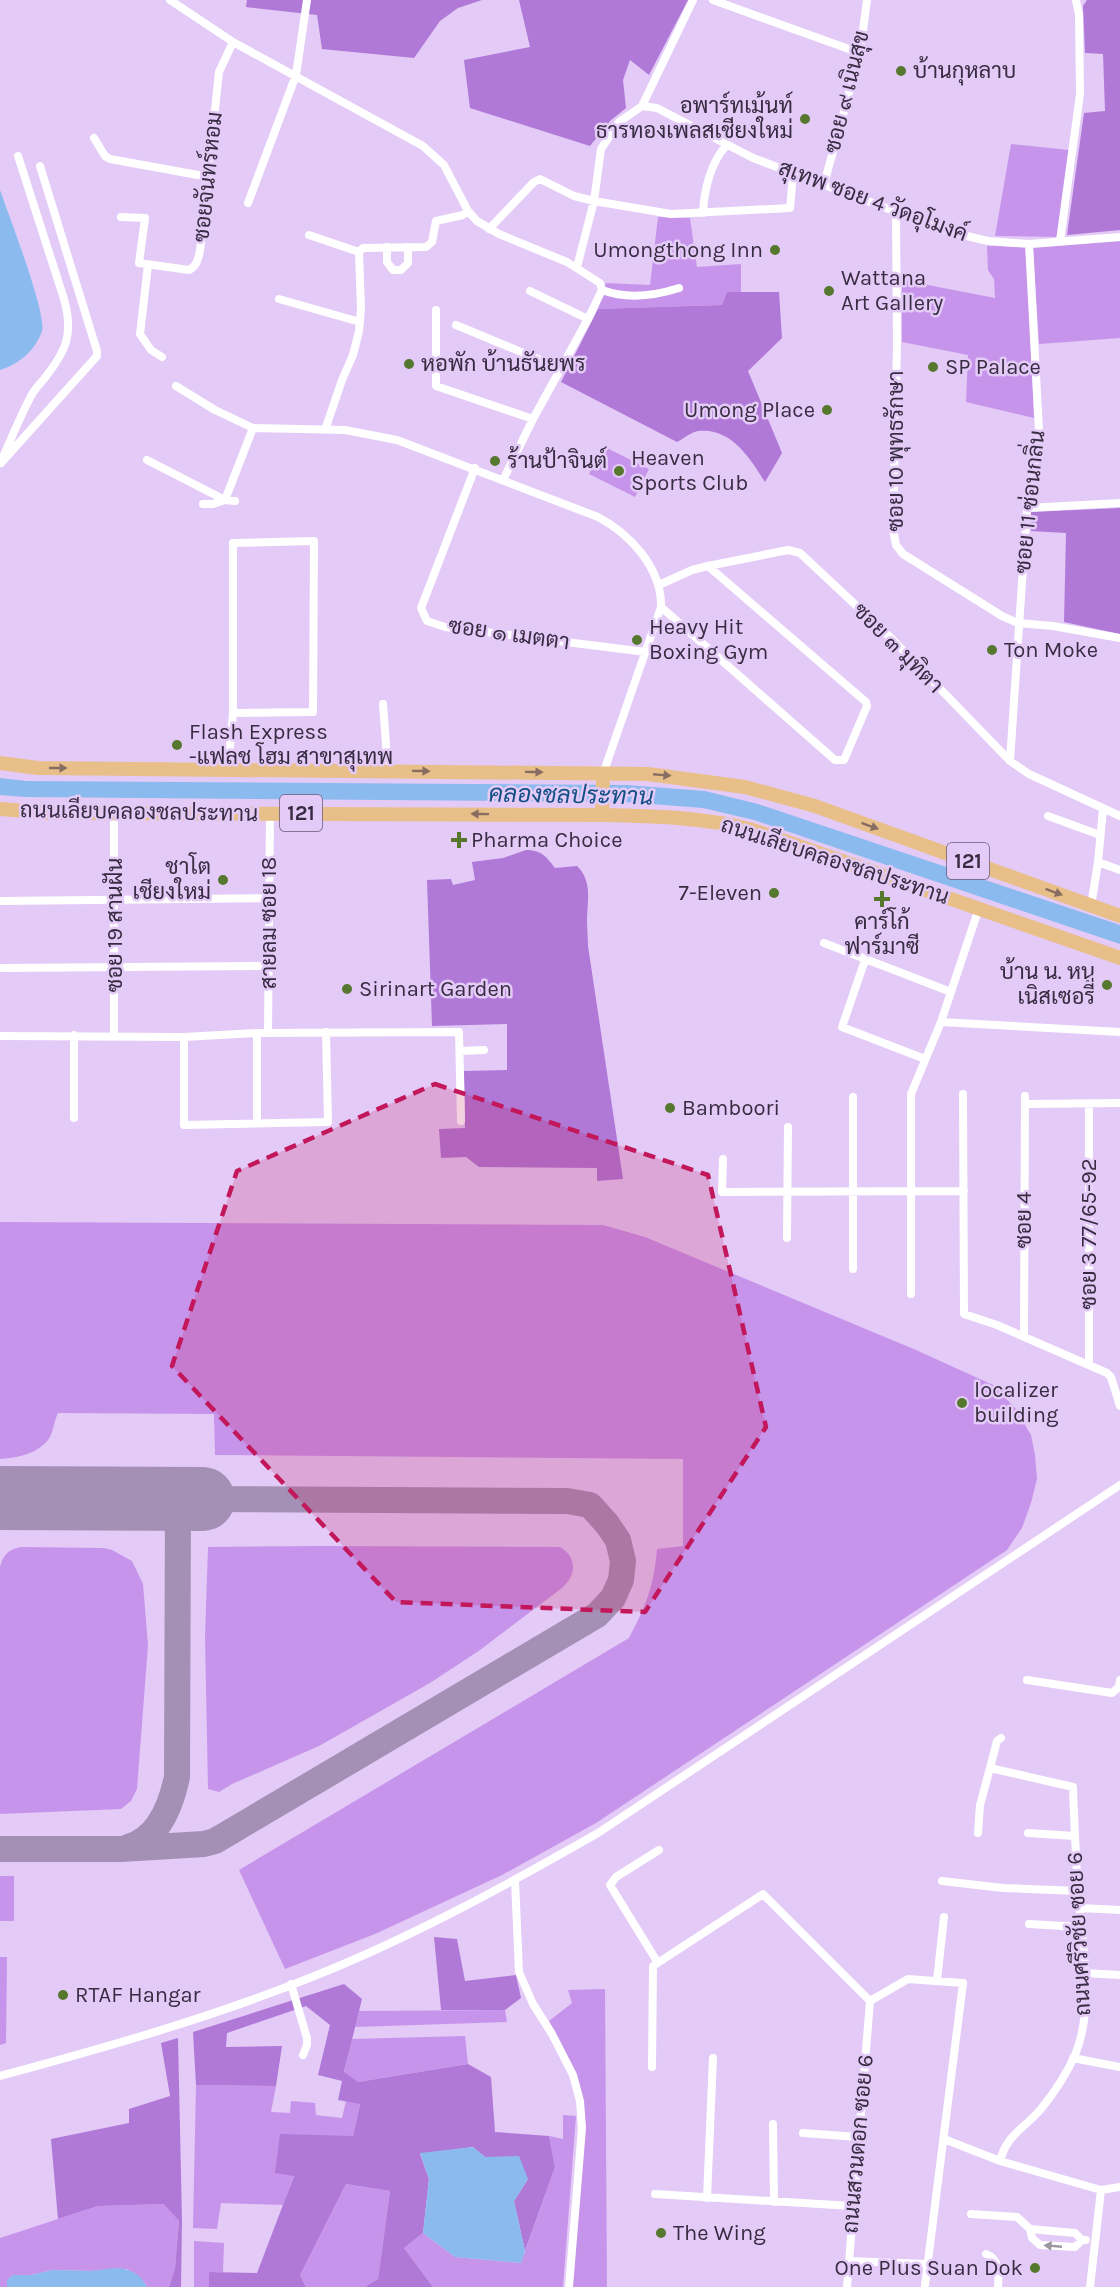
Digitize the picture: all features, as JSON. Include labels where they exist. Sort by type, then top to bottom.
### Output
[{"type":"main road","name":"ถนนเลียบคลองชลประทาน","points":[[0,763],[38,768],[388,771],[603,777],[676,776],[765,792],[815,806],[1120,916]]},
{"type":"main road","points":[[602,810],[603,777]]},
{"type":"main road","name":"ถนนเลียบคลองชลประทาน","points":[[0,809],[114,814],[602,810],[686,817],[722,822],[753,830],[1120,958]]},
{"type":"street","points":[[248,203],[296,75],[307,0]]},
{"type":"street","points":[[577,267],[594,201],[601,149],[608,135],[619,122],[640,106],[693,0]]},
{"type":"street","points":[[713,0],[860,53]]},
{"type":"street","name":"ซอย ๙ เนินสุข","points":[[824,184],[860,53],[867,0]]},
{"type":"street","points":[[1060,241],[1080,94],[1079,15],[1076,0]]},
{"type":"street","points":[[172,1],[233,42],[423,146],[444,165],[468,211],[489,229],[577,267],[600,282],[602,290],[588,319],[533,419],[503,480]]},
{"type":"street","name":"ซอยจันทร์หอม","points":[[148,265],[189,270],[194,268],[198,262],[219,72],[233,42]]},
{"type":"street","name":"สุเทพ ซอย 4 วัดอุโมงค์","points":[[640,106],[657,108],[753,158],[950,232],[987,241],[1029,244],[1120,237]]},
{"type":"street","points":[[94,138],[105,156],[110,159],[209,177]]},
{"type":"street","points":[[702,213],[704,197],[719,153],[727,145]]},
{"type":"street","points":[[0,464],[31,396],[66,347],[69,330],[64,299],[18,156]]},
{"type":"street","points":[[0,464],[97,356],[40,166]]},
{"type":"street","points":[[489,229],[534,182],[540,179],[574,195],[594,201],[671,214],[790,208],[793,174]]},
{"type":"street","points":[[325,430],[353,355],[360,322],[359,252],[363,248],[426,247],[429,245],[436,221],[463,215],[468,211]]},
{"type":"street","name":"ซอย 10 พุทธรักษา","points":[[896,213],[897,344],[893,530],[896,544],[903,554],[1002,616],[1018,623]]},
{"type":"street","points":[[122,217],[145,218],[139,263],[148,265],[140,334],[151,350],[162,357]]},
{"type":"street","points":[[309,235],[359,252]]},
{"type":"street","name":"ซอย 11 ซ่อนกลิ่น","points":[[1010,761],[1027,508],[1039,430],[1029,244]]},
{"type":"street","points":[[387,248],[387,262],[393,270],[401,270],[408,263],[408,248]]},
{"type":"street","points":[[602,290],[615,295],[630,296],[679,288]]},
{"type":"street","points":[[530,291],[588,319]]},
{"type":"street","points":[[279,299],[360,322]]},
{"type":"street","points":[[436,310],[436,386],[533,419]]},
{"type":"street","points":[[456,325],[560,368]]},
{"type":"street","points":[[176,386],[214,410],[254,428],[368,433],[397,440],[475,468],[611,524],[622,533],[646,561],[659,585],[661,607],[603,777]]},
{"type":"street","points":[[203,504],[225,500],[254,428]]},
{"type":"street","points":[[147,460],[225,500],[235,501]]},
{"type":"street","name":"ซอย ๑ เมตตา","points":[[475,468],[421,608],[427,621],[445,627],[646,652]]},
{"type":"street","points":[[1027,508],[1120,503]]},
{"type":"street","points":[[228,769],[233,713],[233,543],[314,541],[313,712],[233,713]]},
{"type":"street","name":"ซอย ๓ มุทิตา","points":[[659,585],[708,566],[788,550],[800,553],[892,639],[1010,761],[1029,774],[1120,816]]},
{"type":"street","points":[[661,607],[835,760],[844,760],[867,706],[866,702],[708,566]]},
{"type":"street","points":[[1018,623],[1053,626],[1120,638]]},
{"type":"street","points":[[383,704],[388,771]]},
{"type":"street","points":[[1091,906],[1098,862],[1102,809]]},
{"type":"street","name":"สายลม ซอย 18","points":[[268,1033],[270,813]]},
{"type":"street","name":"ซอย 19 สานฝัน","points":[[114,814],[114,1036]]},
{"type":"street","points":[[1048,816],[1100,835]]},
{"type":"street","points":[[1098,862],[1120,870]]},
{"type":"street","points":[[0,901],[269,898]]},
{"type":"street","points":[[911,1293],[911,1094],[941,1022],[979,908]]},
{"type":"street","points":[[824,943],[951,992]]},
{"type":"street","points":[[866,960],[842,1027],[926,1059]]},
{"type":"street","points":[[0,968],[269,966]]},
{"type":"street","points":[[941,1022],[1120,1032]]},
{"type":"street","points":[[184,1036],[184,1125],[328,1122],[326,1032]]},
{"type":"street","points":[[0,1036],[459,1032],[462,1121]]},
{"type":"street","points":[[257,1033],[257,1123]]},
{"type":"street","points":[[74,1035],[74,1118]]},
{"type":"street","points":[[460,1051],[484,1050]]},
{"type":"street","points":[[963,1094],[964,1314],[1024,1336],[1107,1373],[1111,1377],[1120,1406]]},
{"type":"street","points":[[853,1096],[853,1269]]},
{"type":"street","name":"ซอย 4","points":[[1024,1336],[1025,1100],[1089,1104]]},
{"type":"street","points":[[1089,1104],[1120,1103]]},
{"type":"street","name":"ซอย 3 77/65-92","points":[[1089,1104],[1089,1365]]},
{"type":"street","points":[[787,1238],[788,1127]]},
{"type":"street","points":[[723,1160],[722,1192],[963,1191]]},
{"type":"street","points":[[0,2076],[184,2023],[291,1984],[423,1926],[515,1880],[598,1833],[1120,1485]]},
{"type":"street","points":[[1027,1680],[1112,1693],[1119,1687],[1120,1680]]},
{"type":"street","points":[[978,1833],[980,1805],[997,1741],[1001,1738]]},
{"type":"street","name":"ถนนศรีวิชัย ซอย 6","points":[[990,1768],[1073,1787],[1074,1836],[1085,1973],[1083,2027],[1073,2058],[1058,2087],[1039,2111],[1020,2126],[1003,2146],[999,2161]]},
{"type":"street","points":[[1028,1833],[1074,1836]]},
{"type":"street","points":[[658,1963],[610,1885],[616,1877],[659,1850]]},
{"type":"street","points":[[515,1880],[519,1972],[533,2004],[565,2057],[573,2075],[580,2102],[582,2128],[569,2287]]},
{"type":"street","points":[[942,1881],[1003,1888],[1078,1891]]},
{"type":"street","points":[[652,2067],[653,1966],[763,1894],[870,2001],[908,1979],[963,1983],[925,2284]]},
{"type":"street","points":[[1080,1908],[1120,1910]]},
{"type":"street","points":[[937,1980],[944,1917]]},
{"type":"street","points":[[1029,1924],[1081,1927]]},
{"type":"street","points":[[1085,1973],[1120,1975]]},
{"type":"street","points":[[291,1984],[307,2038],[308,2045],[303,2055]]},
{"type":"street","name":"ถนนสวนดอก ซอย 6","points":[[847,2287],[870,2001]]},
{"type":"street","points":[[707,2199],[713,2058]]},
{"type":"street","points":[[1073,2058],[1120,2067]]},
{"type":"street","points":[[773,2124],[774,2202]]},
{"type":"street","points":[[803,2133],[858,2137]]},
{"type":"street","points":[[944,2139],[999,2161],[1101,2190],[1120,2187]]},
{"type":"street","points":[[1090,2287],[1101,2190]]},
{"type":"street","points":[[655,2194],[707,2199],[852,2206]]},
{"type":"street","points":[[971,2214],[1017,2217],[1030,2229],[1032,2238],[1040,2245],[1075,2247],[1082,2240]]},
{"type":"street","points":[[1030,2229],[1075,2233],[1082,2240],[1095,2242]]},
{"type":"street","points":[[986,2254],[993,2256],[997,2262],[998,2287]]},
{"type":"street","points":[[849,2261],[927,2264]]},
{"type":"highlighted area","points":[[435,1084],[708,1175],[766,1427],[645,1612],[396,1602],[172,1366],[237,1171]]},
{"type":"shaded area","points":[[247,0],[482,0],[458,8],[440,21],[414,58],[322,49],[317,15],[246,7]]},
{"type":"shaded area","points":[[519,0],[688,0],[649,75],[630,60],[623,80],[626,108],[610,121],[590,146],[470,108],[464,60],[530,47]]},
{"type":"shaded area","points":[[1087,0],[1120,0],[1120,230],[1067,235],[1084,113],[1105,111],[1103,54],[1085,53],[1083,6]]},
{"type":"shaded area","points":[[1011,144],[1069,150],[1057,237],[995,236]]},
{"type":"shaded area","points":[[658,217],[690,218],[697,267],[741,264],[741,292],[727,292],[722,305],[598,309],[606,283],[650,285]]},
{"type":"shaded area","points":[[1120,241],[1120,338],[1039,344],[1033,248]]},
{"type":"shaded area","points":[[987,246],[1026,247],[1034,418],[966,402],[968,355],[902,342],[902,280],[995,298],[994,279],[988,270]]},
{"type":"shaded area","points":[[727,292],[779,292],[782,338],[748,371],[782,453],[765,482],[746,454],[730,439],[720,434],[698,431],[677,442],[561,382],[598,309],[722,305]]},
{"type":"shaded area","name":"Heaven Sports Club","points":[[603,446],[649,469],[635,497],[589,474]]},
{"type":"shaded area","points":[[1120,508],[1120,634],[1064,622],[1066,533],[1031,531],[1031,512]]},
{"type":"shaded area","points":[[526,850],[543,854],[555,868],[577,866],[585,878],[588,892],[588,946],[623,1179],[597,1181],[597,1168],[479,1167],[466,1157],[441,1158],[439,1129],[465,1128],[464,1071],[507,1070],[507,1024],[432,1026],[427,880],[451,879],[453,885],[475,880],[472,862],[503,858]]},
{"type":"shaded area","points":[[0,1222],[603,1225],[645,1237],[916,1350],[993,1385],[1016,1409],[1031,1435],[1037,1479],[1031,1503],[1022,1528],[1007,1550],[596,1823],[502,1875],[375,1934],[285,1969],[239,1870],[629,1638],[648,1595],[654,1574],[657,1549],[683,1546],[683,1459],[215,1455],[214,1414],[58,1413],[48,1440],[38,1449],[13,1458],[0,1459]]},
{"type":"shaded area","points":[[21,1547],[112,1550],[132,1561],[143,1584],[148,1645],[137,1789],[131,1801],[121,1809],[0,1814],[0,1567],[7,1553]]},
{"type":"shaded area","points":[[208,1547],[560,1547],[570,1556],[573,1566],[570,1578],[562,1588],[480,1650],[430,1683],[319,1746],[232,1784],[219,1792],[208,1789],[205,1637]]},
{"type":"shaded area","points":[[0,1876],[14,1876],[14,1921],[0,1921]]},
{"type":"shaded area","points":[[434,1937],[457,1939],[465,1981],[516,1975],[521,1998],[505,2010],[441,2010]]},
{"type":"shaded area","points":[[0,1957],[7,1957],[6,2043],[0,2045]]},
{"type":"shaded area","points":[[344,1984],[362,1999],[344,2072],[358,2082],[468,2064],[491,2077],[495,2132],[549,2136],[555,2167],[525,2251],[514,2201],[528,2179],[485,2157],[473,2147],[420,2154],[429,2179],[423,2233],[404,2248],[433,2287],[365,2287],[378,2279],[390,2191],[346,2184],[300,2275],[306,2287],[209,2287],[209,2272],[257,2273],[294,2176],[275,2173],[280,2134],[353,2136],[360,2104],[338,2100],[342,2081],[318,2075],[330,2025],[306,2006],[227,2033],[226,2047],[282,2046],[276,2086],[196,2085],[193,2032]]},
{"type":"shaded area","points":[[605,1989],[607,2287],[572,2287],[585,2123],[573,2067],[549,2021],[572,2003],[568,1990]]},
{"type":"shaded area","points":[[505,2010],[507,2022],[355,2027],[359,2011]]},
{"type":"shaded area","points":[[465,2036],[468,2064],[358,2082],[344,2073],[352,2039]]},
{"type":"shaded area","points":[[178,2038],[181,2287],[169,2287],[175,2268],[179,2221],[164,2204],[98,2206],[58,2219],[51,2139],[129,2123],[129,2109],[170,2096],[161,2043]]},
{"type":"shaded area","points":[[196,2085],[276,2086],[271,2112],[290,2113],[291,2101],[315,2103],[316,2115],[342,2118],[346,2101],[360,2103],[353,2136],[294,2175],[283,2205],[221,2203],[217,2229],[193,2228]]},
{"type":"shaded area","points":[[563,2115],[576,2116],[563,2287],[433,2287],[404,2248],[423,2233],[455,2257],[521,2263],[555,2167],[549,2136],[563,2139]]},
{"type":"shaded area","points":[[346,2184],[390,2191],[378,2279],[365,2287],[306,2287],[300,2275]]},
{"type":"shaded area","points":[[165,2204],[179,2221],[175,2268],[169,2287],[147,2287],[127,2269],[53,2270],[30,2275],[13,2275],[7,2280],[7,2287],[0,2287],[0,2238],[98,2206]]},
{"type":"shaded area","points":[[194,2241],[224,2243],[223,2272],[209,2272],[209,2287],[194,2287]]},
{"type":"water","points":[[0,190],[39,305],[42,331],[26,356],[0,370]]},
{"type":"water","name":"คลองชลประทาน","points":[[0,778],[27,781],[626,785],[705,791],[758,804],[1120,925],[1120,944],[754,820],[703,808],[625,802],[26,797],[0,795]]},
{"type":"water","points":[[473,2147],[485,2157],[519,2156],[528,2179],[514,2201],[525,2251],[521,2263],[455,2257],[423,2233],[429,2179],[420,2153]]},
{"type":"water","points":[[117,2268],[135,2273],[147,2287],[7,2287],[7,2280],[13,2275],[30,2275],[53,2270],[90,2271]]},
{"type":"taxiway","points":[[0,1512],[42,1498]]},
{"type":"taxiway","points":[[128,1847],[139,1843],[156,1829],[167,1809],[177,1777],[178,1499]]},
{"type":"taxiway","points":[[0,1849],[121,1849],[204,1844],[215,1841],[597,1615],[613,1598],[621,1580],[623,1561],[618,1540],[590,1505],[567,1501],[203,1499]]},
{"type":"runway","points":[[0,1498],[203,1499]]},
{"type":"place","name":"บ้านกุหลาบ","points":[[901,71]]},
{"type":"place","name":"อพาร์ทเม้นท์ ธารทองเพลสเชียงใหม่","points":[[805,119]]},
{"type":"place","name":"Umongthong Inn","points":[[775,250]]},
{"type":"place","name":"Wattana Art Gallery","points":[[829,291]]},
{"type":"place","name":"หอพัก บ้านธันยพร","points":[[409,364]]},
{"type":"place","name":"SP Palace","points":[[933,367]]},
{"type":"place","name":"Umong Place","points":[[827,410]]},
{"type":"place","name":"ร้านป้าจินต์","points":[[495,461]]},
{"type":"place","name":"Heaven Sports Club","points":[[619,471]]},
{"type":"place","name":"Heavy Hit Boxing Gym","points":[[637,640]]},
{"type":"place","name":"Ton Moke","points":[[992,650]]},
{"type":"place","name":"Flash Express -แฟลช โฮม สาขาสุเทพ","points":[[177,745]]},
{"type":"place","name":"Pharma Choice","points":[[459,840]]},
{"type":"place","name":"ชาโต เชียงใหม่","points":[[223,880]]},
{"type":"place","name":"7-Eleven","points":[[774,893]]},
{"type":"place","name":"คาร์โก้ ฟาร์มาซี","points":[[882,899]]},
{"type":"place","name":"บ้าน น. หนู เนิสเซอรี่","points":[[1107,985]]},
{"type":"place","name":"Sirinart Garden","points":[[347,989]]},
{"type":"place","name":"Bamboori","points":[[670,1108]]},
{"type":"place","name":"localizer building","points":[[962,1403]]},
{"type":"place","name":"RTAF Hangar","points":[[63,1995]]},
{"type":"place","name":"The Wing","points":[[661,2233]]},
{"type":"place","name":"One Plus Suan Dok","points":[[1035,2268]]}]
